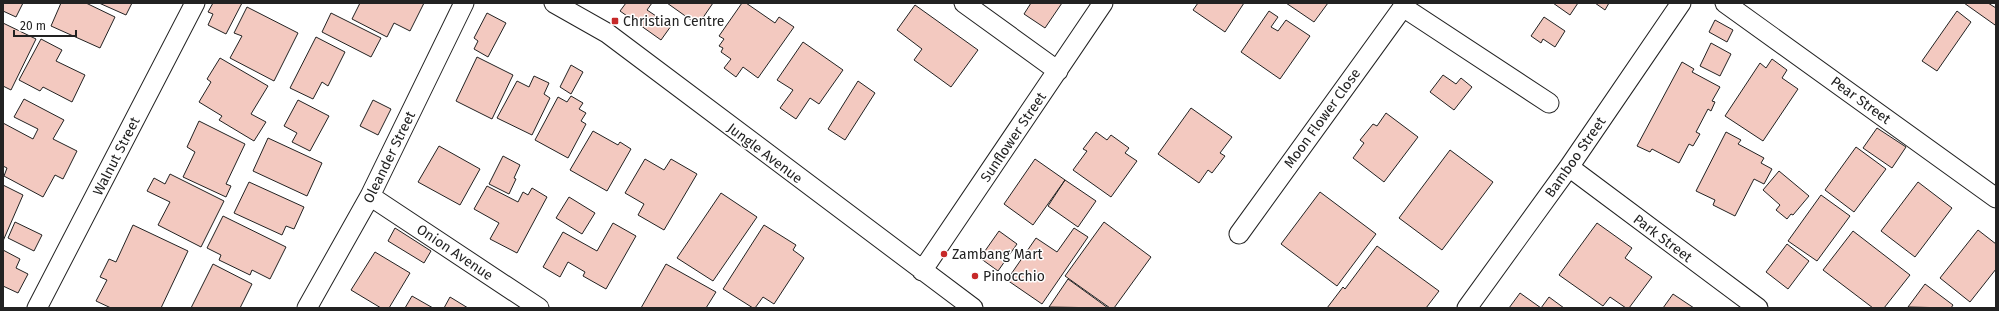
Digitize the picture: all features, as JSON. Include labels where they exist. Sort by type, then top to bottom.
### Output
[{"type":"street","name":"Walnut Street","points":[[37,308],[195,3]]},
{"type":"street","name":"Oleander Street","points":[[307,308],[370,196],[464,3]]},
{"type":"street","name":"Jungle Avenue","points":[[554,3],[607,34],[973,308]]},
{"type":"street","points":[[964,3],[1058,70]]},
{"type":"street","name":"Sunflower Street","points":[[922,271],[1103,3]]},
{"type":"street","name":"Bamboo Street","points":[[1467,308],[1569,167],[1681,3]]},
{"type":"street","name":"Pear Street","points":[[1725,3],[1996,198]]},
{"type":"street","points":[[1404,5],[1549,103]]},
{"type":"street","name":"Moon Flower Close","points":[[1239,234],[1404,5]]},
{"type":"street","name":"Park Street","points":[[1569,167],[1758,308]]},
{"type":"street","name":"Onion Avenue","points":[[370,196],[539,308]]},
{"type":"building","points":[[3,3],[23,3],[16,17],[3,11]]},
{"type":"building","points":[[61,3],[86,3],[115,17],[100,48],[51,26]]},
{"type":"building","points":[[99,3],[132,3],[126,15]]},
{"type":"building","points":[[213,3],[242,3],[226,34],[208,25],[213,14],[208,12]]},
{"type":"building","points":[[360,3],[424,3],[410,31],[394,23],[387,37],[352,19]]},
{"type":"building","points":[[626,3],[652,3],[647,10],[671,26],[661,40],[620,11]]},
{"type":"building","points":[[667,3],[713,3],[698,25]]},
{"type":"building","points":[[742,3],[746,3],[775,23],[779,17],[794,27],[758,78],[743,67],[736,77],[724,68],[731,59],[721,52],[723,48],[719,46],[724,39],[719,36]]},
{"type":"building","points":[[1031,3],[1062,3],[1045,28],[1024,14]]},
{"type":"building","points":[[1198,3],[1244,3],[1225,32],[1193,10]]},
{"type":"building","points":[[1286,3],[1328,3],[1314,22]]},
{"type":"building","points":[[1553,3],[1578,3],[1570,15]]},
{"type":"building","points":[[1595,3],[1609,3],[1605,10]]},
{"type":"building","points":[[1964,3],[1988,3],[1996,8],[1995,25]]},
{"type":"building","points":[[915,5],[978,50],[951,87],[914,60],[922,49],[897,30]]},
{"type":"building","points":[[247,7],[298,33],[274,81],[230,58],[242,36],[234,33]]},
{"type":"building","points":[[1269,11],[1278,17],[1271,27],[1278,31],[1286,20],[1310,36],[1280,79],[1241,52]]},
{"type":"building","points":[[1957,11],[1971,22],[1937,71],[1922,61]]},
{"type":"building","points":[[331,13],[381,38],[371,57],[322,32]]},
{"type":"building","points":[[487,13],[506,23],[488,57],[474,49],[478,41],[474,38]]},
{"type":"building","points":[[1544,17],[1565,31],[1555,47],[1543,39],[1541,43],[1531,36]]},
{"type":"building","points":[[1715,20],[1733,30],[1727,42],[1709,32]]},
{"type":"building","points":[[3,23],[36,39],[11,90],[3,86]]},
{"type":"building","points":[[316,37],[345,52],[328,86],[322,82],[313,99],[290,88]]},
{"type":"building","points":[[41,39],[62,50],[56,61],[85,75],[72,102],[43,87],[40,91],[19,80]]},
{"type":"building","points":[[803,42],[843,70],[819,104],[810,98],[796,119],[780,108],[793,90],[777,80]]},
{"type":"building","points":[[1711,43],[1731,54],[1720,76],[1700,66]]},
{"type":"building","points":[[477,57],[513,75],[492,119],[456,101]]},
{"type":"building","points":[[220,58],[268,86],[251,114],[266,122],[254,141],[219,120],[222,116],[199,102],[211,82],[207,79]]},
{"type":"building","points":[[1772,59],[1787,70],[1782,78],[1798,89],[1763,141],[1725,116],[1760,63],[1766,68]]},
{"type":"building","points":[[1682,62],[1694,69],[1692,72],[1720,87],[1712,101],[1715,102],[1711,111],[1708,109],[1696,132],[1700,134],[1693,146],[1689,144],[1679,163],[1652,149],[1650,152],[1637,146]]},
{"type":"building","points":[[571,65],[583,72],[571,94],[560,87]]},
{"type":"building","points":[[1443,75],[1456,84],[1461,78],[1472,87],[1454,110],[1430,92]]},
{"type":"building","points":[[534,76],[549,83],[544,94],[550,98],[532,135],[497,118],[517,81],[529,87]]},
{"type":"building","points":[[858,81],[875,93],[845,140],[828,129]]},
{"type":"building","points":[[571,96],[583,103],[579,109],[586,113],[581,121],[586,124],[568,158],[535,140],[558,97],[567,102]]},
{"type":"building","points":[[24,99],[64,120],[53,139],[77,151],[63,179],[55,175],[43,197],[4,176],[7,168],[3,166],[3,123],[33,139],[38,129],[14,117]]},
{"type":"building","points":[[298,100],[329,116],[310,151],[292,142],[297,133],[284,126]]},
{"type":"building","points":[[373,100],[391,109],[378,135],[360,126]]},
{"type":"building","points":[[1191,108],[1232,137],[1220,153],[1225,156],[1212,173],[1208,170],[1199,183],[1158,154]]},
{"type":"building","points":[[1386,113],[1418,137],[1384,182],[1353,158],[1364,143],[1360,140],[1373,124],[1377,126]]},
{"type":"building","points":[[199,121],[245,144],[226,184],[231,186],[226,197],[183,177],[195,152],[187,147]]},
{"type":"building","points":[[1877,128],[1906,147],[1892,168],[1863,148]]},
{"type":"building","points":[[593,131],[618,145],[620,142],[631,149],[607,191],[570,170]]},
{"type":"building","points":[[1096,132],[1107,140],[1111,135],[1129,148],[1125,153],[1137,161],[1111,197],[1073,170],[1087,151],[1083,149]]},
{"type":"building","points":[[1726,132],[1741,140],[1738,144],[1764,158],[1761,163],[1772,169],[1764,184],[1754,179],[1735,216],[1713,205],[1715,200],[1696,191]]},
{"type":"building","points":[[268,138],[322,163],[307,196],[253,171]]},
{"type":"building","points":[[439,146],[480,169],[460,205],[418,182]]},
{"type":"building","points":[[1856,147],[1886,169],[1854,212],[1825,190]]},
{"type":"building","points":[[1450,150],[1493,182],[1442,250],[1399,218]]},
{"type":"building","points":[[503,156],[520,165],[514,178],[516,179],[509,194],[489,184]]},
{"type":"building","points":[[645,159],[664,170],[671,159],[697,174],[664,230],[638,215],[644,204],[625,193]]},
{"type":"building","points":[[1035,159],[1065,180],[1033,225],[1004,204]]},
{"type":"building","points":[[1779,171],[1809,196],[1793,215],[1791,214],[1787,219],[1776,210],[1780,205],[1763,190]]},
{"type":"building","points":[[170,174],[224,201],[201,247],[158,225],[170,202],[147,191],[154,178],[165,184]]},
{"type":"building","points":[[1065,180],[1096,201],[1078,227],[1048,206]]},
{"type":"building","points":[[249,182],[304,207],[294,229],[286,226],[282,235],[234,213]]},
{"type":"building","points":[[1918,182],[1952,208],[1915,257],[1881,231]]},
{"type":"building","points":[[3,185],[23,195],[3,241]]},
{"type":"building","points":[[487,186],[518,202],[523,192],[528,195],[532,188],[547,197],[517,253],[490,239],[499,223],[474,209]]},
{"type":"building","points":[[1320,192],[1376,234],[1337,286],[1281,244]]},
{"type":"building","points":[[721,193],[757,217],[713,281],[677,258]]},
{"type":"building","points":[[1821,195],[1850,216],[1817,261],[1788,241]]},
{"type":"building","points":[[569,197],[595,213],[582,234],[556,218]]},
{"type":"building","points":[[223,216],[286,247],[270,279],[252,270],[250,275],[219,260],[221,255],[207,248]]},
{"type":"building","points":[[15,222],[42,235],[34,251],[8,238]]},
{"type":"building","points":[[1104,222],[1151,257],[1114,308],[1110,308],[1065,276]]},
{"type":"building","points":[[613,223],[636,236],[606,289],[583,276],[585,272],[568,262],[560,277],[543,267],[563,232],[597,251]]},
{"type":"building","points":[[1597,223],[1632,248],[1625,258],[1652,277],[1629,308],[1626,308],[1610,297],[1603,306],[1559,275]]},
{"type":"building","points":[[133,225],[188,251],[161,308],[111,308],[96,301],[107,280],[100,277],[109,259],[116,262]]},
{"type":"building","points":[[764,225],[796,245],[793,250],[804,258],[774,304],[763,297],[755,308],[753,308],[723,289]]},
{"type":"building","points":[[395,228],[431,251],[424,263],[388,241]]},
{"type":"building","points":[[1074,228],[1088,237],[1042,304],[1007,280],[1036,238],[1057,252]]},
{"type":"building","points":[[1978,230],[1996,244],[1996,269],[1970,302],[1940,278]]},
{"type":"building","points":[[999,231],[1017,244],[998,271],[980,258]]},
{"type":"building","points":[[1853,231],[1910,275],[1884,308],[1873,308],[1823,270]]},
{"type":"building","points":[[1787,244],[1809,261],[1788,289],[1766,272]]},
{"type":"building","points":[[1377,246],[1439,291],[1426,308],[1327,308],[1343,287],[1345,289]]},
{"type":"building","points":[[3,250],[20,259],[16,268],[28,274],[18,293],[3,286]]},
{"type":"building","points":[[375,252],[410,273],[389,308],[381,308],[351,290]]},
{"type":"building","points":[[213,264],[252,284],[240,308],[191,308]]},
{"type":"building","points":[[666,264],[716,292],[706,308],[641,308]]},
{"type":"building","points":[[1068,279],[1108,308],[1049,307]]},
{"type":"building","points":[[1925,284],[1953,305],[1951,308],[1908,307]]},
{"type":"building","points":[[1520,293],[1541,308],[1509,308]]},
{"type":"building","points":[[1673,294],[1694,308],[1663,308]]},
{"type":"building","points":[[412,296],[433,308],[405,308]]},
{"type":"building","points":[[450,297],[468,308],[444,308]]},
{"type":"building","points":[[1549,297],[1564,308],[1541,308]]},
{"type":"place","name":"Christian Centre","points":[[615,21]]},
{"type":"place","name":"Zambang Mart","points":[[944,254]]},
{"type":"place","name":"Pinocchio","points":[[975,276]]}]
